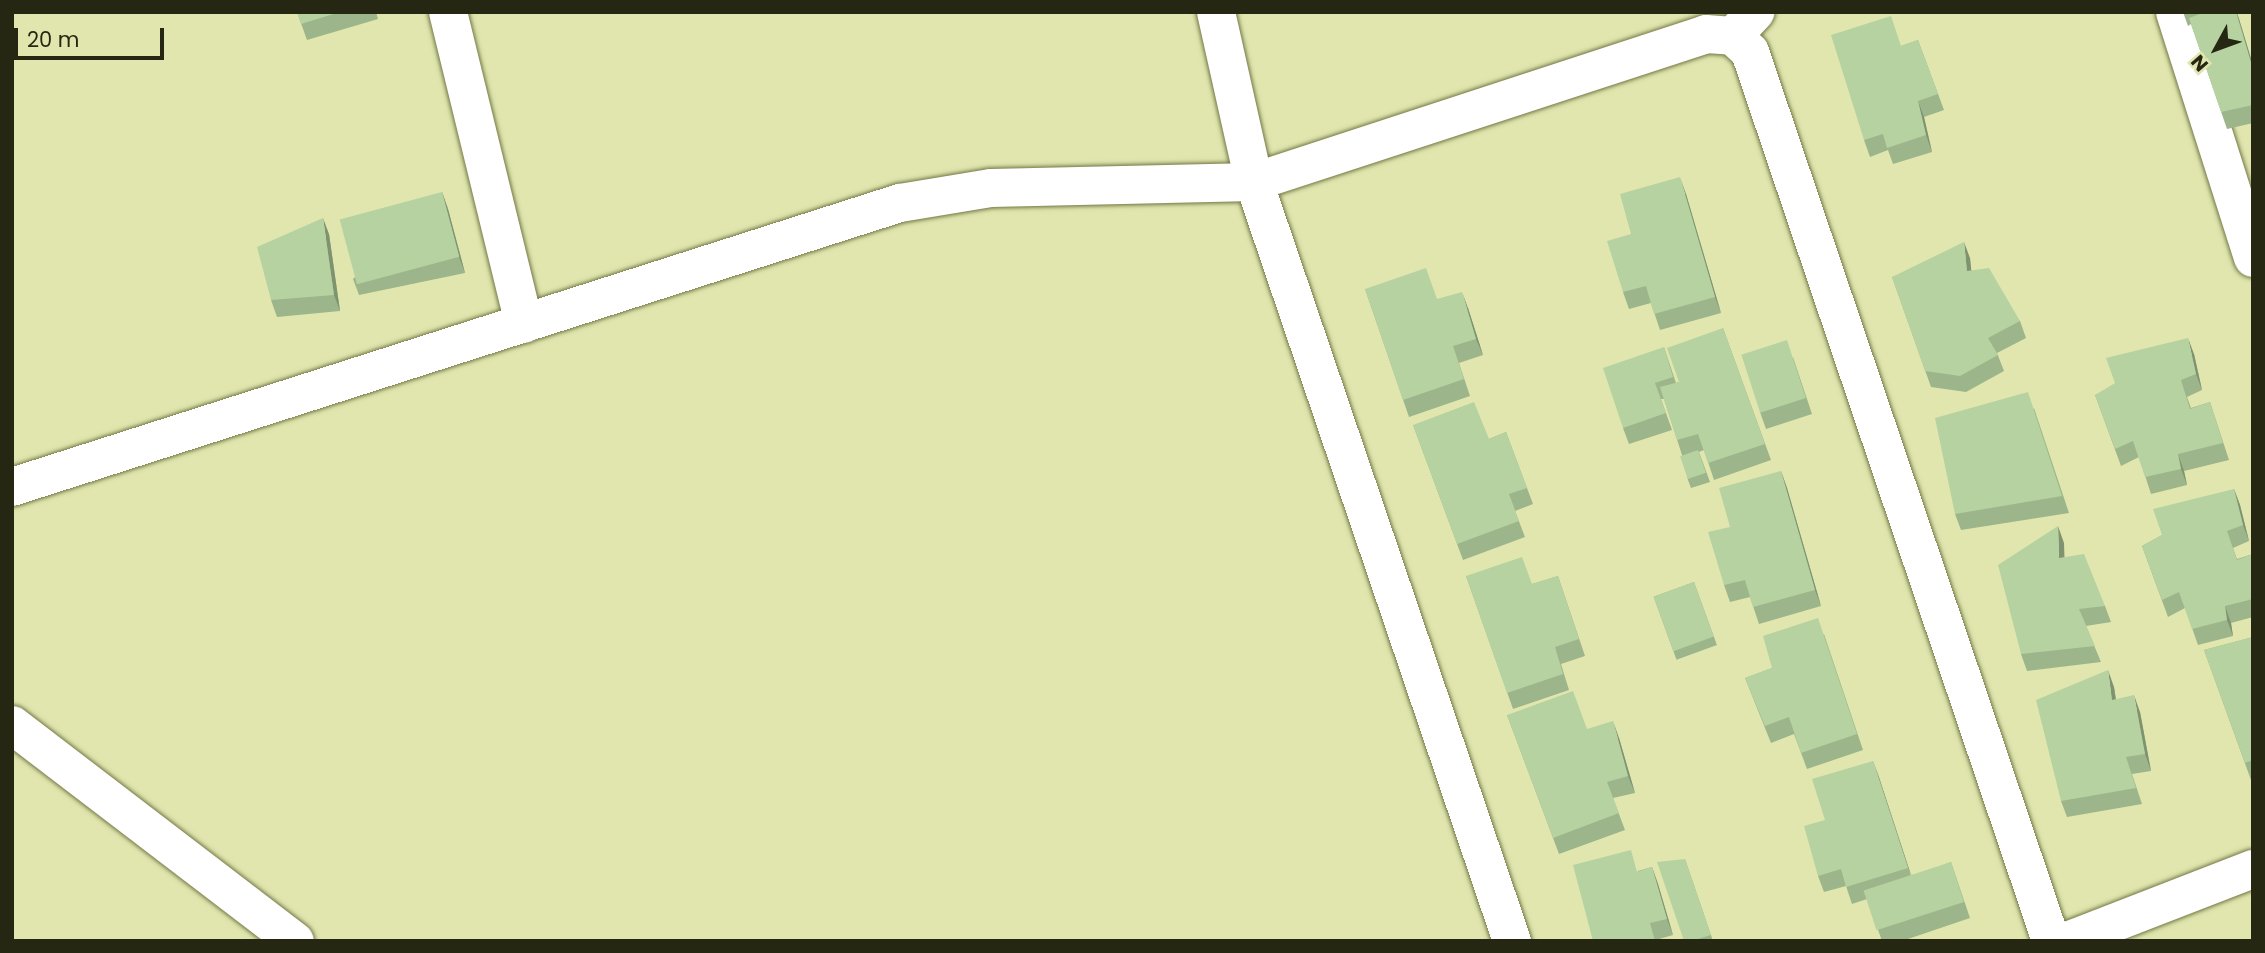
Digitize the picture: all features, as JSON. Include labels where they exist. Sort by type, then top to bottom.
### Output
[{"type":"street","points":[[448,12],[524,324]]},
{"type":"street","points":[[1216,12],[1254,182],[1512,941]]},
{"type":"street","points":[[2175,12],[2253,258]]},
{"type":"street","points":[[12,486],[900,203],[990,188],[1254,182],[1706,34],[1738,20],[2051,941]]},
{"type":"street","points":[[12,725],[295,941]]},
{"type":"street","points":[[2067,941],[2253,869]]},
{"type":"building","points":[[297,12],[340,12],[301,24]]},
{"type":"building","points":[[2205,12],[2236,12],[2253,69],[2253,105],[2221,112],[2189,18]]},
{"type":"building","points":[[1891,16],[1901,46],[1918,40],[1938,94],[1918,101],[1926,135],[1887,148],[1883,134],[1864,140],[1831,35]]},
{"type":"building","points":[[1680,177],[1715,297],[1654,314],[1646,286],[1623,292],[1607,241],[1631,234],[1620,194]]},
{"type":"building","points":[[442,192],[459,257],[357,284],[340,219]]},
{"type":"building","points":[[323,218],[334,295],[271,300],[257,247]]},
{"type":"building","points":[[1964,242],[1967,271],[1989,268],[2020,321],[1988,338],[1998,355],[1960,376],[1925,371],[1892,277]]},
{"type":"building","points":[[1426,268],[1437,299],[1462,292],[1476,339],[1453,346],[1464,379],[1403,400],[1365,289]]},
{"type":"building","points":[[1723,328],[1765,444],[1708,463],[1698,434],[1677,440],[1660,387],[1679,382],[1667,348]]},
{"type":"building","points":[[2188,338],[2196,374],[2181,380],[2190,409],[2210,402],[2223,443],[2178,454],[2181,469],[2145,477],[2133,441],[2115,449],[2095,395],[2115,383],[2106,358]]},
{"type":"building","points":[[1787,340],[1806,398],[1760,413],[1741,355]]},
{"type":"building","points":[[1664,347],[1673,377],[1655,383],[1666,413],[1623,428],[1603,368]]},
{"type":"building","points":[[2028,392],[2062,496],[1955,514],[1935,418]]},
{"type":"building","points":[[1474,402],[1489,439],[1506,432],[1527,488],[1509,494],[1519,521],[1457,544],[1413,425]]},
{"type":"building","points":[[1698,450],[1706,473],[1688,479],[1680,456]]},
{"type":"building","points":[[1781,471],[1815,590],[1753,607],[1745,580],[1724,585],[1708,532],[1730,527],[1719,488]]},
{"type":"building","points":[[2234,489],[2243,525],[2227,531],[2237,560],[2253,554],[2253,599],[2225,606],[2227,620],[2192,629],[2179,592],[2162,600],[2142,546],[2162,535],[2153,509]]},
{"type":"building","points":[[2058,526],[2059,558],[2084,554],[2105,606],[2079,609],[2095,646],[2021,654],[1998,565]]},
{"type":"building","points":[[1522,557],[1532,584],[1558,576],[1579,639],[1555,647],[1563,674],[1507,693],[1466,576]]},
{"type":"building","points":[[1694,582],[1714,637],[1673,651],[1654,597]]},
{"type":"building","points":[[1818,618],[1857,734],[1801,753],[1789,717],[1765,726],[1745,678],[1772,668],[1763,636]]},
{"type":"building","points":[[2253,637],[2253,760],[2245,763],[2204,650]]},
{"type":"building","points":[[2108,670],[2112,700],[2134,695],[2145,754],[2126,757],[2136,788],[2061,801],[2036,700]]},
{"type":"building","points":[[1573,691],[1587,729],[1613,721],[1628,776],[1607,782],[1619,813],[1553,838],[1507,715]]},
{"type":"building","points":[[1873,761],[1908,868],[1846,887],[1841,869],[1818,876],[1804,826],[1825,820],[1812,779]]},
{"type":"building","points":[[1631,850],[1637,872],[1652,867],[1667,919],[1650,923],[1655,941],[1593,941],[1573,865]]},
{"type":"building","points":[[1685,859],[1711,935],[1691,941],[1684,941],[1657,862]]},
{"type":"building","points":[[1951,862],[1964,902],[1876,930],[1864,890]]}]
